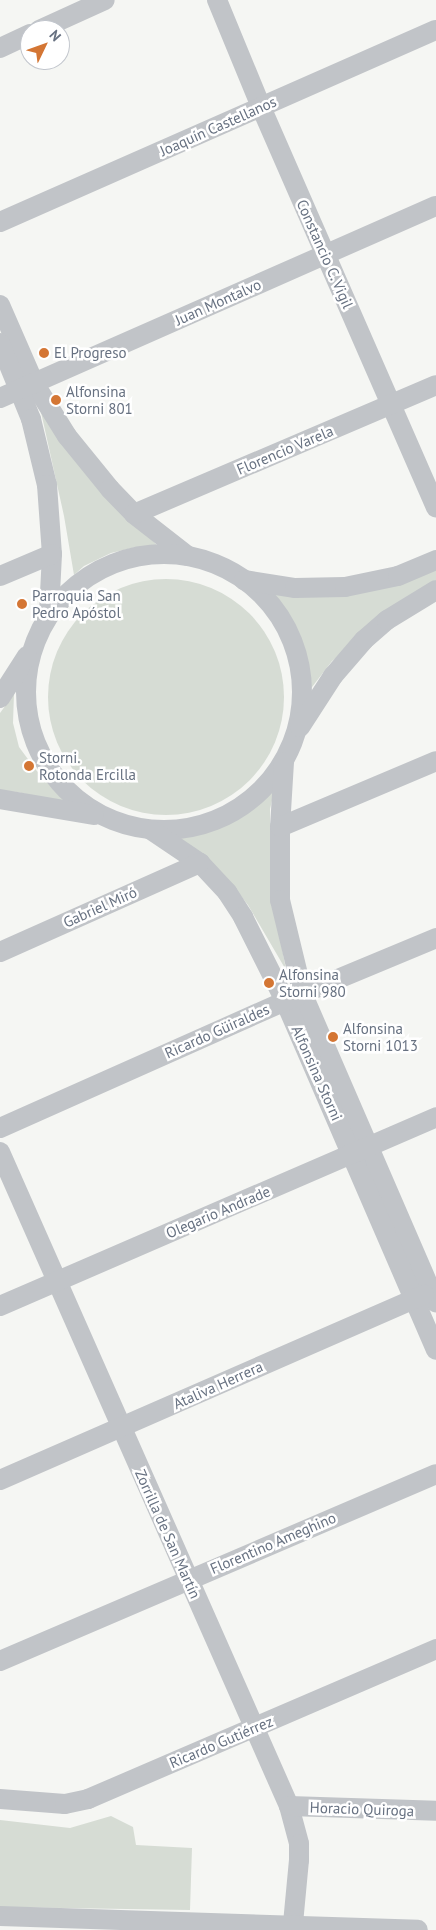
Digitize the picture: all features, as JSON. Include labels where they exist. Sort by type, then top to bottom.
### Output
[{"type":"street","points":[[61,20],[105,0]]},
{"type":"street","name":"Constancio C. Vigil","points":[[217,0],[261,107],[436,507]]},
{"type":"street","name":"Joaquín Castellanos","points":[[0,222],[436,30]]},
{"type":"street","points":[[0,48],[20,39]]},
{"type":"street","name":"Juan Montalvo","points":[[0,398],[436,206]]},
{"type":"street","points":[[0,305],[27,386],[47,485],[52,554],[49,614]]},
{"type":"street","points":[[0,344],[27,386],[47,406],[89,465],[134,514],[188,556]]},
{"type":"street","name":"Florencio Varela","points":[[134,514],[436,385]]},
{"type":"street","points":[[0,576],[52,554]]},
{"type":"street","points":[[0,698],[34,645],[49,614],[84,579],[117,562],[152,554],[188,556],[218,565],[244,580],[275,610],[295,648],[302,690],[296,732]]},
{"type":"street","points":[[244,580],[295,588],[345,586],[398,576],[436,560]]},
{"type":"street","points":[[0,799],[107,818],[128,826],[151,830],[183,829],[213,822],[241,807],[265,787],[284,762],[296,732],[333,676],[364,640],[388,620],[436,590]]},
{"type":"street","points":[[34,645],[26,679],[27,713],[36,746],[54,775],[72,794],[107,818]]},
{"type":"street","points":[[280,827],[436,761]]},
{"type":"street","name":"Alfonsina Storni","points":[[284,762],[280,827],[280,900],[294,998]]},
{"type":"street","name":"Alfonsina Storni","points":[[151,830],[200,863],[227,892],[294,998],[361,1150],[429,1296],[436,1350]]},
{"type":"street","name":"Gabriel Miró","points":[[0,952],[200,863]]},
{"type":"street","name":"Ricardo Güiraldes","points":[[0,1128],[294,998],[436,938]]},
{"type":"street","name":"Olegario Andrade","points":[[0,1306],[436,1117]]},
{"type":"street","name":"Zorrilla de San Martín","points":[[0,1152],[289,1806],[299,1844],[293,1924]]},
{"type":"street","name":"Ataliva Herrera","points":[[0,1480],[429,1296]]},
{"type":"street","name":"Florentino Ameghino","points":[[0,1661],[436,1474]]},
{"type":"street","name":"Ricardo Gutiérrez","points":[[0,1800],[75,1803],[254,1728],[436,1648]]},
{"type":"street","name":"Horacio Quiroga","points":[[289,1806],[436,1811]]},
{"type":"street","points":[[0,1916],[224,1927],[293,1924],[418,1930]]},
{"type":"shaded area","points":[[39,403],[99,488],[159,547],[136,547],[111,553],[84,566],[74,575],[64,516]]},
{"type":"shaded area","points":[[436,568],[436,581],[332,661],[309,691],[306,658],[289,621],[265,587]]},
{"type":"shaded area","points":[[154,579],[178,579],[200,584],[222,593],[250,613],[264,631],[275,652],[282,674],[284,697],[282,720],[275,742],[264,763],[250,781],[222,801],[200,810],[178,815],[154,815],[132,810],[110,801],[82,781],[62,753],[53,731],[48,709],[48,685],[53,663],[62,641],[82,613],[110,593],[132,584]]},
{"type":"shaded area","points":[[14,694],[13,723],[19,747],[36,770],[68,803],[17,792],[0,791],[0,713]]},
{"type":"shaded area","points":[[276,784],[270,809],[270,882],[286,970],[248,905],[226,877],[168,833],[187,834],[207,831],[225,823],[256,804]]},
{"type":"shaded area","points":[[111,1816],[133,1827],[136,1845],[192,1848],[190,1910],[0,1907],[0,1820],[70,1828]]},
{"type":"place","name":"El Progreso","points":[[44,353]]},
{"type":"place","name":"Alfonsina Storni 801","points":[[56,400]]},
{"type":"place","name":"Parroquia San Pedro Apóstol","points":[[22,604]]},
{"type":"place","name":"Storni. Rotonda Ercilla","points":[[29,766]]},
{"type":"place","name":"Alfonsina Storni 980","points":[[269,983]]},
{"type":"place","name":"Alfonsina Storni 1013","points":[[333,1037]]}]
